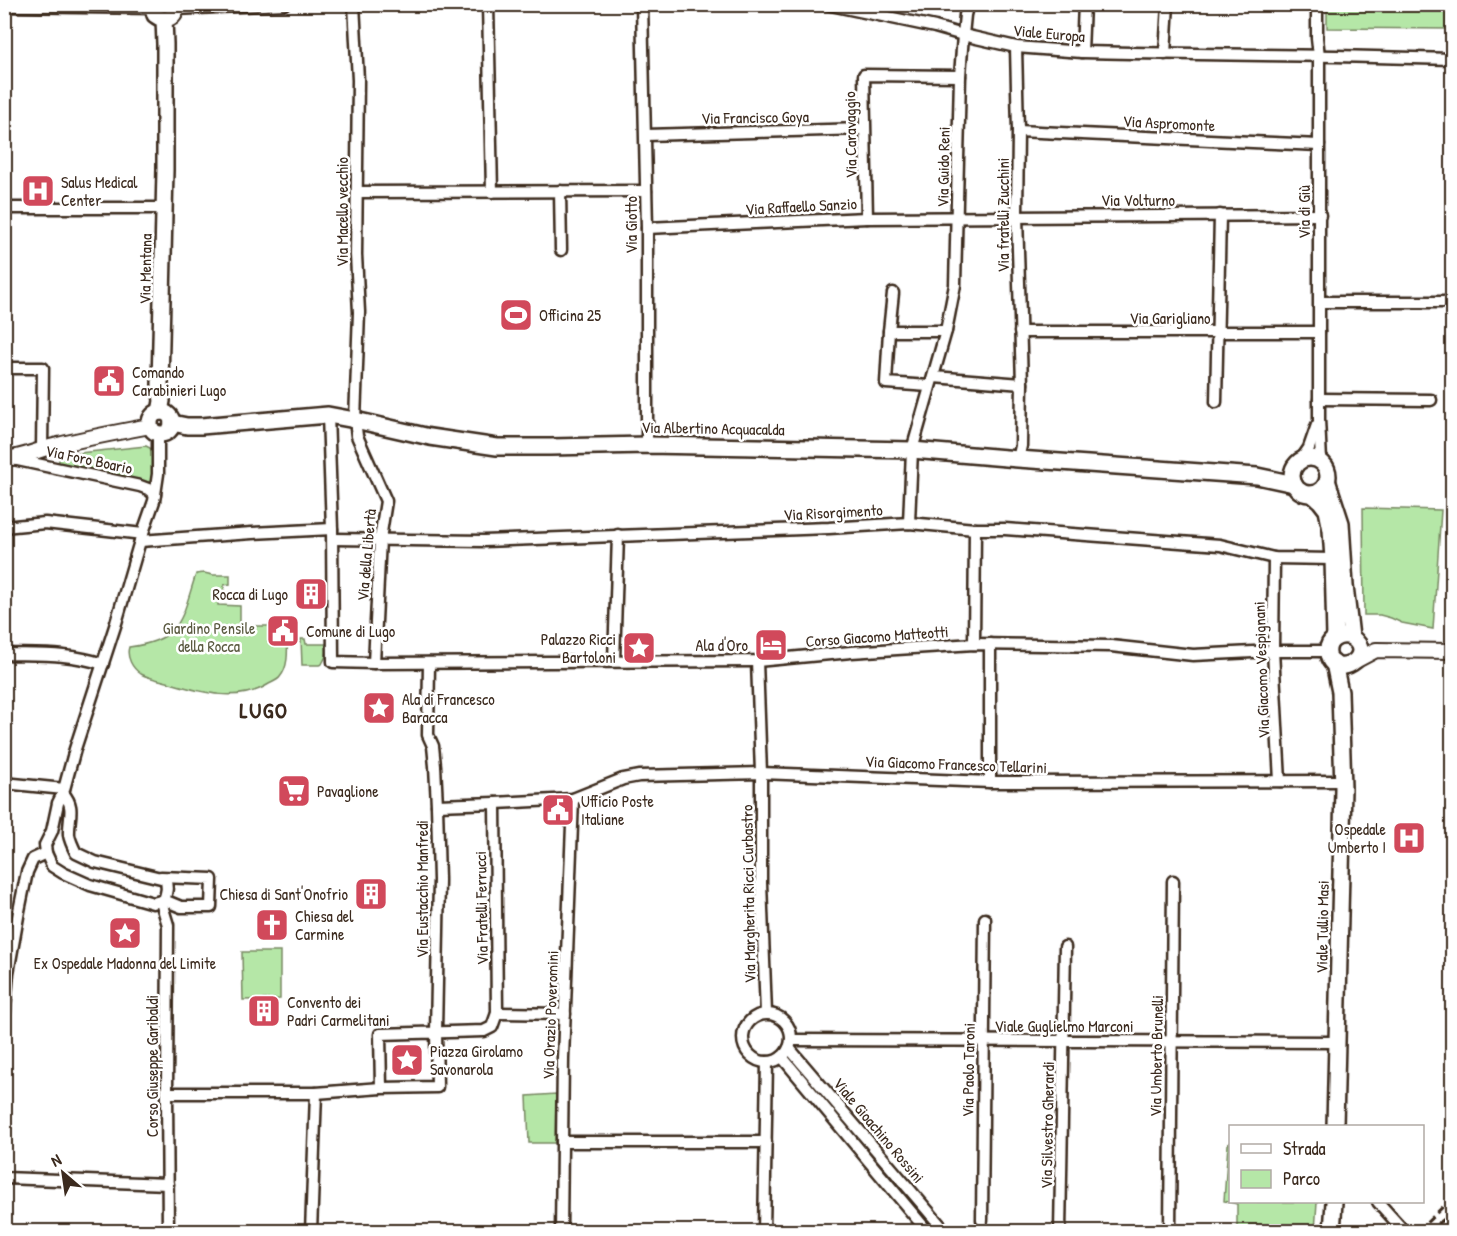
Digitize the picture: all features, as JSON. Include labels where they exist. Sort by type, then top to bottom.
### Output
[{"type":"main road","points":[[157,11],[171,18],[176,7]]},
{"type":"main road","name":"Via Mentana","points":[[157,11],[165,44],[160,385],[162,401],[160,412]]},
{"type":"main road","points":[[160,412],[168,414],[172,423],[168,432],[154,430],[152,416],[160,412]]},
{"type":"main road","name":"Via Albertino Acquacalda","points":[[172,423],[201,426],[328,416],[497,447],[646,445],[912,450],[1257,476],[1294,484]]},
{"type":"main road","points":[[1294,484],[1292,473],[1297,465],[1311,458],[1321,461]]},
{"type":"main road","name":"Viale Tullio Masi","points":[[1321,461],[1328,471],[1328,483],[1341,523],[1345,586],[1340,692],[1343,788],[1335,1125]]},
{"type":"main road","name":"Via Albertino Acquacalda","points":[[1257,476],[1297,465]]},
{"type":"main road","points":[[1313,495],[1322,491],[1328,483]]},
{"type":"main road","name":"Viale Tullio Masi","points":[[1294,484],[1301,492],[1313,495],[1327,510],[1331,530],[1341,646]]},
{"type":"main road","points":[[1341,646],[1343,667],[1354,662]]},
{"type":"main road","name":"Viale Tullio Masi","points":[[1340,692],[1360,651],[1341,646]]},
{"type":"main road","points":[[1332,1232],[1334,1203]]},
{"type":"street","points":[[176,7],[284,4]]},
{"type":"street","name":"Via Macello vecchio","points":[[354,4],[357,81],[356,255],[359,312],[355,420]]},
{"type":"street","points":[[488,4],[492,192]]},
{"type":"street","name":"Via Giotto","points":[[642,4],[647,228],[646,445]]},
{"type":"street","name":"Viale Europa","points":[[826,4],[1016,46],[1082,52],[1452,58]]},
{"type":"street","name":"Via Guido Reni","points":[[909,523],[912,450],[946,331],[955,285],[960,76],[968,4]]},
{"type":"street","points":[[1082,52],[1084,4]]},
{"type":"street","points":[[1166,54],[1168,4]]},
{"type":"street","name":"Via di Giù","points":[[1317,4],[1321,461]]},
{"type":"street","points":[[4,6],[157,11]]},
{"type":"street","name":"Via fratelli Zucchini","points":[[1016,46],[1017,216],[1022,384],[1021,446],[1018,459]]},
{"type":"street","name":"Via Caravaggio","points":[[867,218],[864,75],[960,76]]},
{"type":"street","name":"Via Francisco Goya","points":[[646,135],[864,129]]},
{"type":"street","name":"Via Aspromonte","points":[[1018,131],[1319,145]]},
{"type":"street","points":[[357,192],[646,190]]},
{"type":"street","points":[[560,191],[561,250]]},
{"type":"street","points":[[4,208],[164,208]]},
{"type":"street","points":[[1216,402],[1220,215]]},
{"type":"street","name":"Via Volturno","points":[[957,217],[1320,215]]},
{"type":"street","name":"Via Raffaello Sanzio","points":[[647,228],[867,218],[957,217]]},
{"type":"street","points":[[893,292],[886,383],[932,381],[1022,384]]},
{"type":"street","points":[[1320,302],[1452,302]]},
{"type":"street","points":[[889,331],[946,331]]},
{"type":"street","name":"Via Garigliano","points":[[1020,332],[1319,332]]},
{"type":"street","points":[[4,368],[43,368],[42,449]]},
{"type":"street","points":[[1319,399],[1431,400]]},
{"type":"street","points":[[328,416],[333,662],[374,663]]},
{"type":"street","name":"Via di Giù","points":[[1297,465],[1309,448],[1319,419]]},
{"type":"street","name":"Via della Libertà","points":[[355,420],[357,436],[386,501],[380,539],[374,663]]},
{"type":"street","points":[[64,791],[71,812],[69,836],[76,853],[95,862],[161,877],[212,879],[212,907],[182,907],[163,901],[153,903],[90,885],[52,866],[45,845],[52,831],[58,803],[64,791],[75,749],[155,495],[158,474],[154,430]]},
{"type":"street","name":"Via Foro Boario","points":[[9,459],[98,436],[154,430]]},
{"type":"street","name":"Via Foro Boario","points":[[9,459],[140,486],[155,495]]},
{"type":"street","name":"Via Risorgimento","points":[[4,527],[45,523],[140,540],[252,532],[332,534],[380,539],[484,541],[909,523],[1220,545],[1274,558],[1333,559]]},
{"type":"street","points":[[974,644],[975,529]]},
{"type":"street","points":[[614,661],[618,535]]},
{"type":"street","name":"Via Giacomo Vespignani","points":[[1274,558],[1273,651],[1280,782]]},
{"type":"street","name":"Corso Giacomo Matteotti","points":[[374,663],[758,661],[974,644],[1111,646],[1193,655],[1341,646]]},
{"type":"street","points":[[990,644],[990,782]]},
{"type":"street","points":[[1341,646],[1376,650],[1452,651]]},
{"type":"street","points":[[1354,662],[1376,650]]},
{"type":"street","points":[[4,654],[70,656],[103,664]]},
{"type":"street","name":"Via Margherita Ricci Curbastro","points":[[758,661],[761,773],[760,883],[766,1013]]},
{"type":"street","name":"Via Eustacchio Manfredi","points":[[429,663],[428,735],[433,746],[439,879],[436,1032]]},
{"type":"street","name":"Via Giacomo Francesco Tellarini","points":[[437,805],[573,799],[623,779],[639,776],[761,773],[990,782],[1342,781]]},
{"type":"street","points":[[4,783],[64,791]]},
{"type":"street","name":"Via Orazio Poveromini","points":[[561,1232],[565,1014],[573,799]]},
{"type":"street","name":"Via Fratelli Ferrucci","points":[[495,803],[497,1013]]},
{"type":"street","points":[[4,1021],[8,973],[27,872],[33,859],[46,853]]},
{"type":"street","name":"Corso Giuseppe Garibaldi","points":[[161,877],[165,879],[167,885],[163,901],[168,925],[168,1232]]},
{"type":"street","name":"Via Umberto Brunelli","points":[[1170,1232],[1173,881]]},
{"type":"street","name":"Via Paolo Taroni","points":[[982,1220],[985,919]]},
{"type":"street","name":"Via Silvestro Gherardi","points":[[1060,1232],[1065,947]]},
{"type":"street","points":[[381,1088],[380,1034],[489,1030],[497,1013],[565,1014]]},
{"type":"street","points":[[766,1013],[774,1014],[787,1024],[791,1032],[790,1044],[782,1057],[775,1061],[760,1061],[748,1053],[742,1040],[743,1033],[751,1019],[766,1013]]},
{"type":"street","points":[[167,1093],[316,1093],[437,1087],[436,1032]]},
{"type":"street","name":"Viale Guglielmo Marconi","points":[[790,1044],[984,1040],[1337,1042]]},
{"type":"street","name":"Viale Gioachino Rossini","points":[[790,1044],[946,1232]]},
{"type":"street","name":"Viale Gioachino Rossini","points":[[782,1057],[928,1232]]},
{"type":"street","points":[[764,1232],[767,1062]]},
{"type":"street","points":[[311,1232],[316,1093]]},
{"type":"street","points":[[562,1142],[766,1142]]},
{"type":"street","points":[[4,1178],[168,1184]]},
{"type":"street","points":[[1379,1203],[1406,1232]]},
{"type":"green space","points":[[1327,5],[1452,5],[1452,29],[1327,28]]},
{"type":"green space","points":[[146,446],[150,448],[153,456],[152,483],[58,465],[60,455]]},
{"type":"green space","points":[[1363,508],[1441,510],[1433,629],[1402,623],[1380,615],[1364,615]]},
{"type":"green space","name":"Giardino Pensile della Rocca","points":[[196,574],[230,575],[230,584],[224,585],[224,595],[218,596],[218,605],[240,606],[240,626],[282,626],[284,632],[287,632],[287,661],[277,680],[244,694],[218,694],[147,677],[132,665],[128,655],[129,647],[147,644],[170,633],[182,615]]},
{"type":"green space","points":[[301,639],[305,639],[306,644],[328,644],[322,664],[302,665]]},
{"type":"green space","points":[[242,952],[280,952],[280,999],[243,1000]]},
{"type":"green space","points":[[556,1094],[555,1143],[529,1143],[527,1096]]},
{"type":"green space","points":[[1229,1144],[1229,1202],[1224,1201]]},
{"type":"green space","points":[[1233,1203],[1317,1203],[1315,1231],[1237,1231],[1237,1204]]},
{"type":"railway","points":[[1417,1232],[1452,1198]]},
{"type":"railway","points":[[1437,1224],[1452,1214]]},
{"type":"place","name":"Salus Medical Center","points":[[38,191]]},
{"type":"place","name":"Officina 25","points":[[516,315]]},
{"type":"place","name":"Comando Carabinieri Lugo","points":[[109,381]]},
{"type":"place","name":"Rocca di Lugo","points":[[311,594]]},
{"type":"place","name":"Comune di Lugo","points":[[283,631]]},
{"type":"place","name":"Ala d'Oro","points":[[771,645]]},
{"type":"place","name":"Palazzo Ricci Bartoloni","points":[[639,648]]},
{"type":"place","name":"Ala di Francesco Baracca","points":[[379,708]]},
{"type":"place","name":"Pavaglione","points":[[294,791]]},
{"type":"place","name":"Ufficio Poste Italiane","points":[[558,810]]},
{"type":"place","name":"Ospedale Umberto I","points":[[1409,838]]},
{"type":"place","name":"Chiesa di Sant'Onofrio","points":[[371,894]]},
{"type":"place","name":"Chiesa del Carmine","points":[[272,925]]},
{"type":"place","name":"Ex Ospedale Madonna del Limite","points":[[125,933]]},
{"type":"place","name":"Convento dei Padri Carmelitani","points":[[264,1011]]},
{"type":"place","name":"Piazza Girolamo Savonarola","points":[[407,1060]]},
{"type":"district","name":"LUGO","points":[[264,710]]}]
